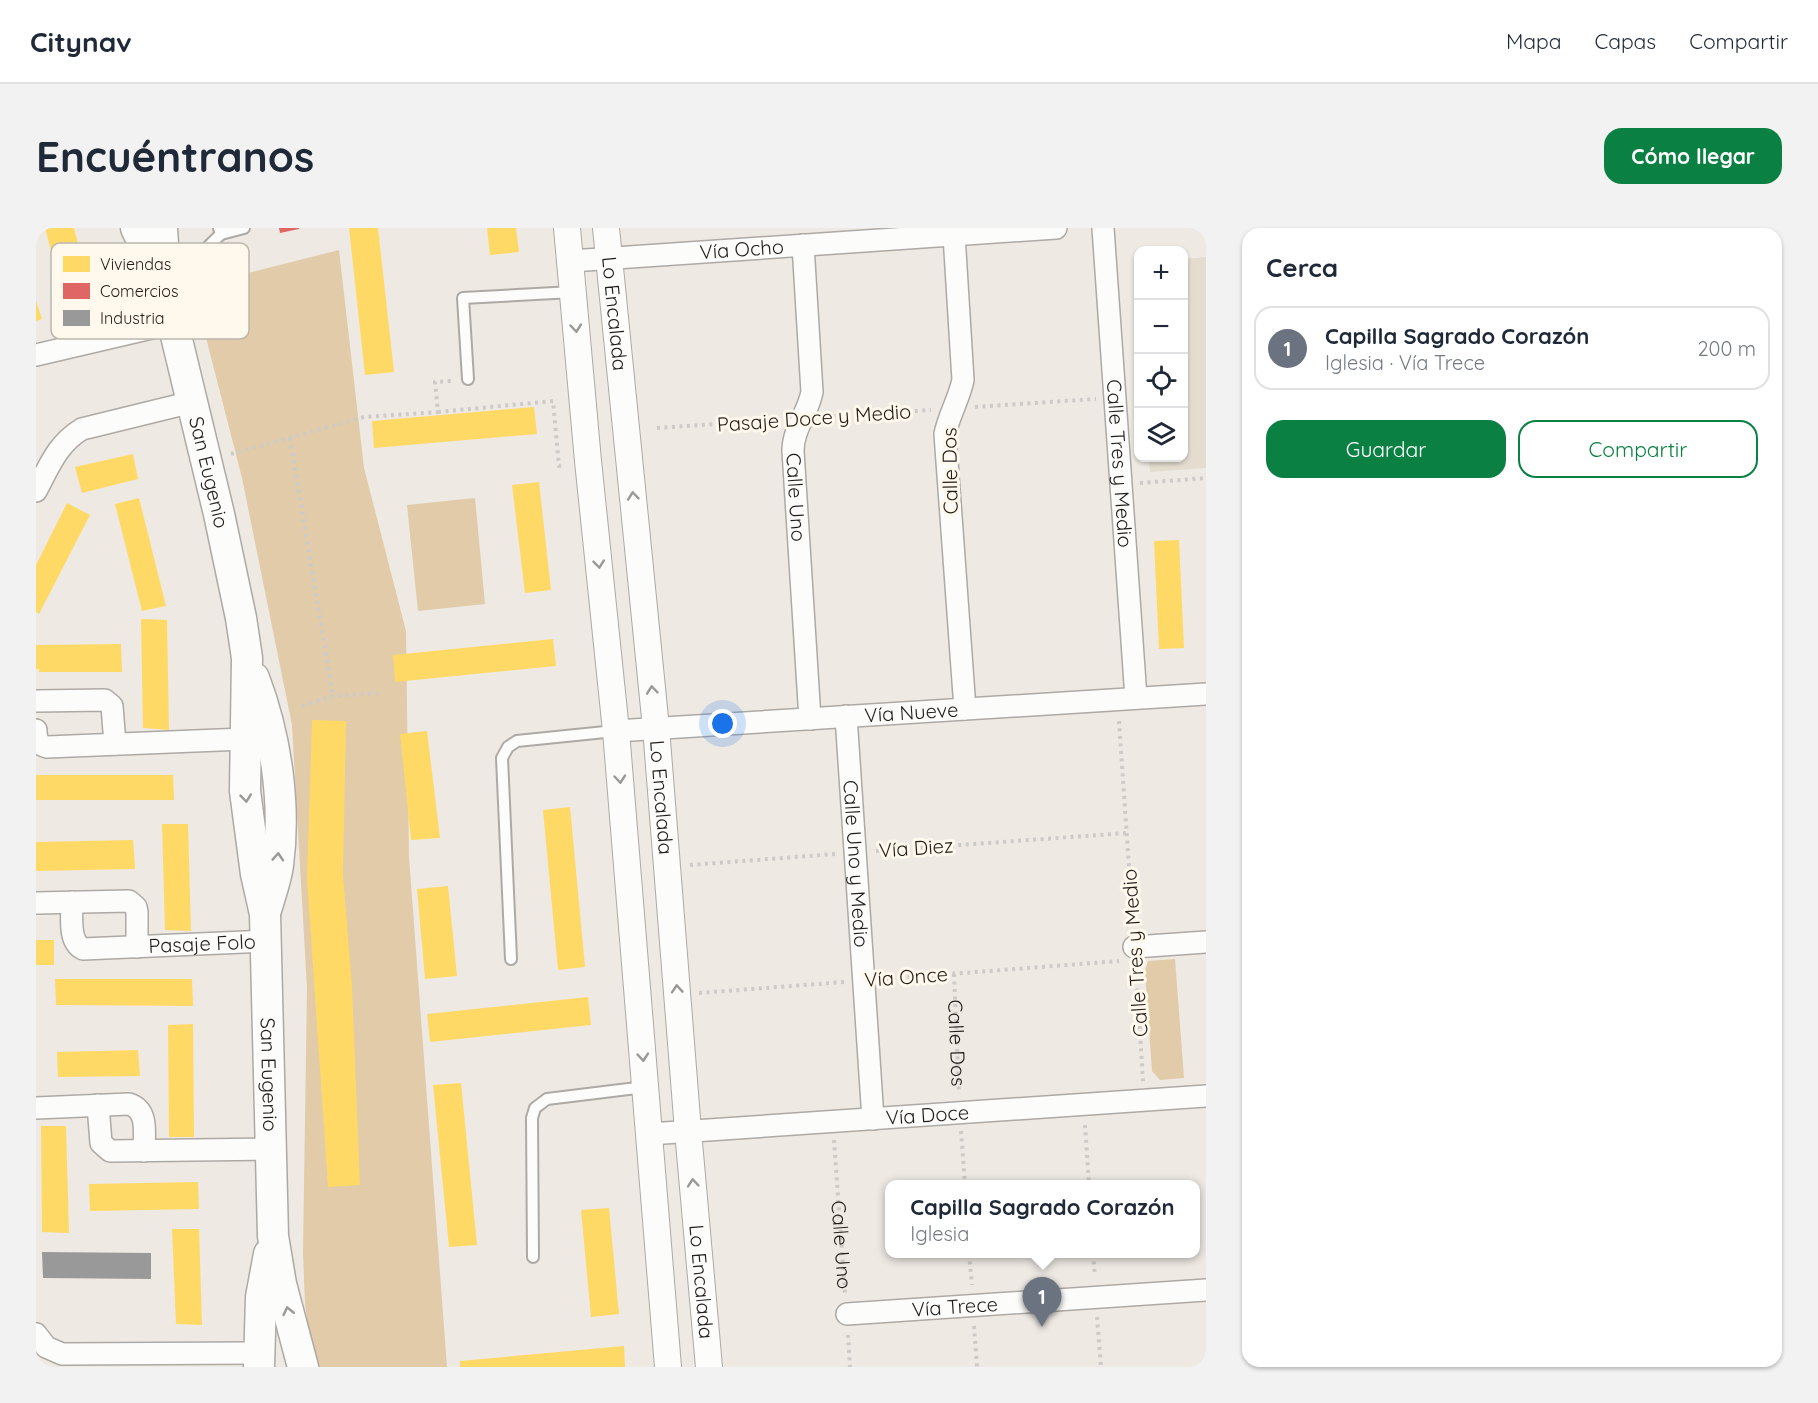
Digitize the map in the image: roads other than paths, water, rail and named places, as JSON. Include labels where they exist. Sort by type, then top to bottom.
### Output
[{"type":"main road","name":"San Eugenio","points":[[136,228],[143,243]]},
{"type":"main road","name":"San Eugenio","points":[[162,228],[163,243]]},
{"type":"main road","name":"San Eugenio","points":[[177,339],[231,569],[247,658],[260,692],[276,762],[280,832],[278,867],[265,928]]},
{"type":"main road","name":"San Eugenio","points":[[247,658],[245,791],[249,833],[265,928],[273,1236],[281,1284],[303,1367]]},
{"type":"main road","name":"San Eugenio","points":[[259,1360],[261,1297],[273,1236]]},
{"type":"street","name":"Lo Encalada","points":[[567,228],[616,731],[668,1367]]},
{"type":"street","name":"Lo Encalada","points":[[606,228],[656,728],[709,1367]]},
{"type":"street","name":"Vía Ocho","points":[[571,261],[814,242],[1056,228]]},
{"type":"street","name":"Calle Tres y Medio","points":[[1103,228],[1121,484],[1127,698]]},
{"type":"street","name":"Calle Dos","points":[[954,235],[963,367],[960,393],[947,425],[946,444],[966,709]]},
{"type":"street","name":"Calle Uno","points":[[810,718],[793,451],[795,434],[810,401],[812,383],[814,242]]},
{"type":"street","points":[[36,355],[104,339]]},
{"type":"street","points":[[36,491],[62,444],[71,435],[82,429],[192,402]]},
{"type":"street","name":"Vía Nueve","points":[[616,731],[1206,694]]},
{"type":"street","points":[[36,701],[105,700],[112,706],[115,744]]},
{"type":"street","name":"Calle Uno y Medio","points":[[846,716],[873,1119]]},
{"type":"street","points":[[36,730],[40,744],[47,747],[244,739]]},
{"type":"street","name":"Pasaje Folo","points":[[36,903],[125,900],[133,903],[136,912],[137,947]]},
{"type":"street","name":"Pasaje Folo","points":[[72,902],[75,942],[79,947],[88,949],[137,947],[265,928]]},
{"type":"street","points":[[1135,954],[1206,942]]},
{"type":"street","name":"Vía Doce","points":[[649,1134],[1206,1096]]},
{"type":"street","points":[[36,1108],[129,1104],[139,1108],[143,1118],[144,1151]]},
{"type":"street","points":[[98,1105],[100,1138],[104,1147],[110,1151],[271,1149]]},
{"type":"street","name":"Vía Trece","points":[[847,1314],[1206,1290]]},
{"type":"street","points":[[36,1334],[46,1347],[62,1354],[259,1360]]},
{"type":"lane","points":[[209,243],[220,231],[244,228]]},
{"type":"lane","points":[[468,379],[463,298],[573,292]]},
{"type":"lane","points":[[511,959],[502,758],[508,747],[517,741],[616,731]]},
{"type":"lane","points":[[533,1257],[532,1118],[535,1108],[547,1099],[645,1087]]},
{"type":"place","name":"Capilla Sagrado Corazón","points":[[1042,1327]]}]
